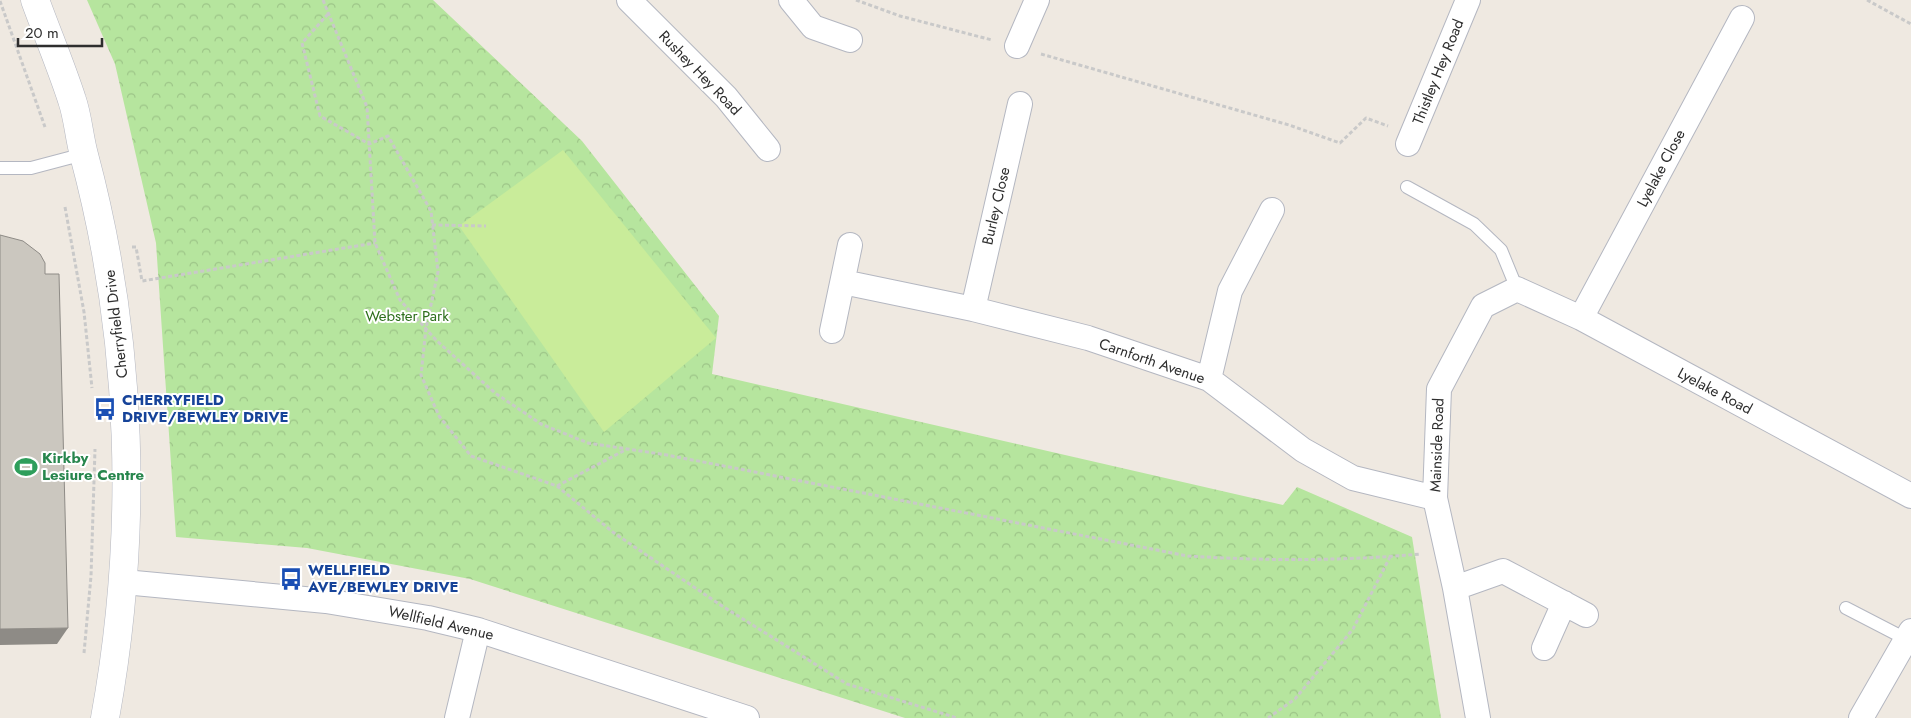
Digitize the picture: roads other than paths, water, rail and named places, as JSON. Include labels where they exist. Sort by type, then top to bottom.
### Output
[{"type":"street","name":"Cherryfield Drive","points":[[35,0],[72,101],[95,192],[105,243],[119,345],[125,415],[124,582],[105,718]]},
{"type":"street","name":"Rushey Hey Road","points":[[629,0],[726,97],[768,149]]},
{"type":"street","points":[[791,0],[813,27],[850,40]]},
{"type":"street","points":[[1017,46],[1037,0]]},
{"type":"street","name":"Thistley Hey Road","points":[[1410,139],[1468,0]]},
{"type":"street","name":"Lyelake Close","points":[[1581,318],[1742,18]]},
{"type":"street","name":"Burley Close","points":[[973,309],[1020,104]]},
{"type":"street","points":[[1209,379],[1230,291],[1272,210]]},
{"type":"street","points":[[832,331],[850,245]]},
{"type":"street","name":"Carnforth Avenue","points":[[843,282],[973,309],[1088,338],[1209,379],[1303,450],[1353,478],[1435,498]]},
{"type":"street","name":"Lyelake Road","points":[[1517,290],[1581,318],[1911,496]]},
{"type":"street","name":"Mainside Road","points":[[1478,718],[1455,588],[1435,498],[1439,389],[1483,306],[1517,290]]},
{"type":"street","points":[[1455,588],[1503,571],[1586,615]]},
{"type":"street","name":"Wellfield Avenue","points":[[124,582],[326,601],[428,618],[478,630],[747,718]]},
{"type":"street","points":[[1544,648],[1564,603]]},
{"type":"street","points":[[457,718],[478,630]]},
{"type":"street","points":[[1861,718],[1909,635]]},
{"type":"lane","points":[[0,168],[31,168],[84,154]]},
{"type":"lane","points":[[1407,188],[1474,224],[1501,250],[1517,290]]},
{"type":"lane","points":[[1846,608],[1909,635]]},
{"type":"place","name":"CHERRYFIELD DRIVE/BEWLEY DRIVE","points":[[105,409]]},
{"type":"place","name":"Kirkby Lesiure Centre","points":[[26,467]]},
{"type":"place","name":"WELLFIELD AVE/BEWLEY DRIVE","points":[[291,579]]},
{"type":"park label","name":"Webster Park","points":[[407,316]]}]
